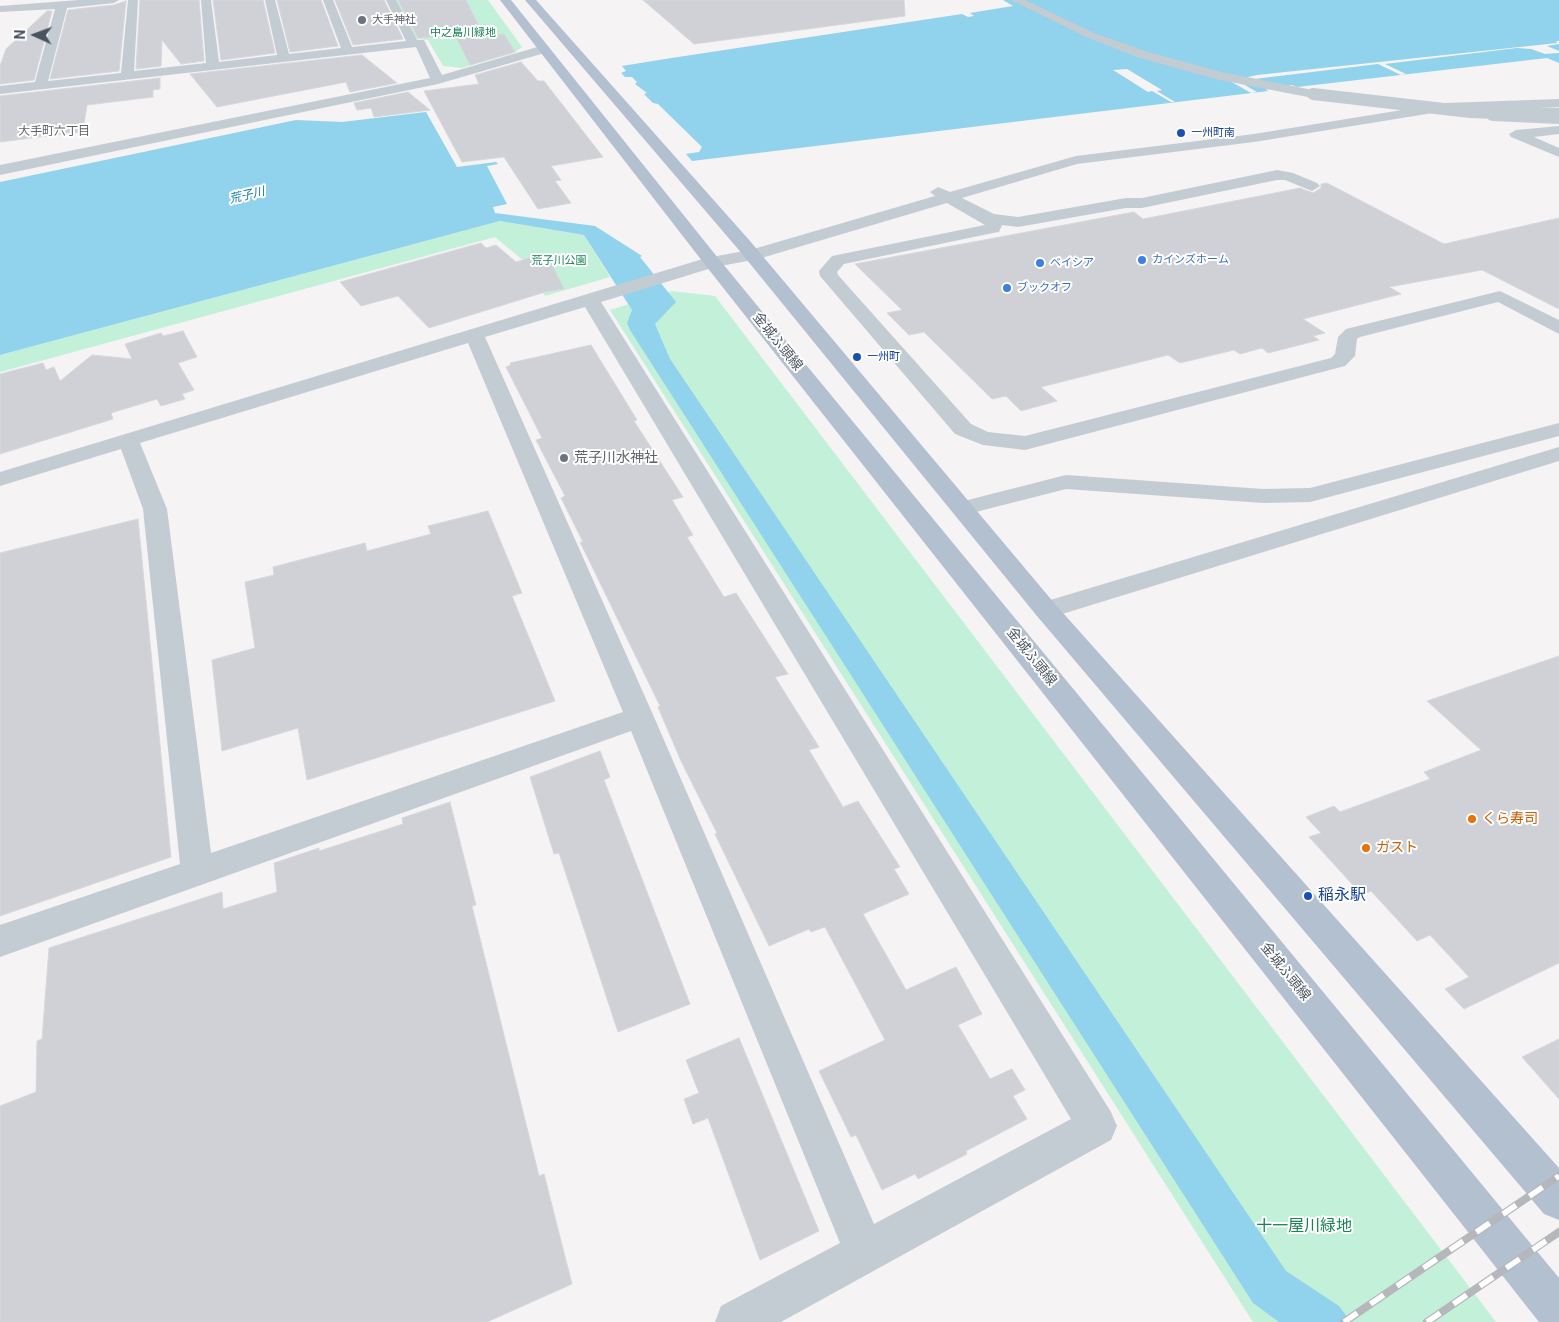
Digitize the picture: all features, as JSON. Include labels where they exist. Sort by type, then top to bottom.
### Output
[{"type":"main road","name":"金城ふ頭線","points":[[505,0],[712,262],[1559,1312]]},
{"type":"main road","points":[[530,0],[748,250],[964,508],[1046,610],[1559,1199]]},
{"type":"street","points":[[7,22],[42,0]]},
{"type":"street","points":[[0,9],[114,0]]},
{"type":"street","points":[[127,76],[133,0]]},
{"type":"street","points":[[206,0],[213,66]]},
{"type":"street","points":[[270,0],[284,58]]},
{"type":"street","points":[[328,0],[348,51]]},
{"type":"street","points":[[391,0],[414,44]]},
{"type":"street","points":[[1016,0],[1116,45],[1220,76],[1313,94],[1402,106],[1470,112],[1559,116]]},
{"type":"street","points":[[40,86],[62,5]]},
{"type":"street","points":[[0,90],[420,43],[438,80]]},
{"type":"street","points":[[0,170],[438,80],[544,49]]},
{"type":"street","points":[[0,478],[939,193],[1076,160],[1254,138],[1378,117],[1474,105],[1559,103]]},
{"type":"street","points":[[1559,130],[1516,134],[1559,153]]},
{"type":"street","points":[[990,219],[1018,222],[1033,220],[1126,203],[1142,203],[1277,175],[1288,176],[1312,186]]},
{"type":"street","points":[[939,193],[990,219],[994,223],[993,228],[838,260],[828,271],[829,276],[963,429],[983,438],[1025,443],[1338,362],[1345,356],[1348,337],[1353,333],[1500,296],[1559,328]]},
{"type":"street","points":[[602,295],[1097,1126],[736,1322]]},
{"type":"street","points":[[474,334],[640,717],[865,1252]]},
{"type":"street","points":[[964,508],[1024,491],[1066,482],[1263,496],[1310,495],[1559,429]]},
{"type":"street","points":[[128,440],[155,509],[197,872]]},
{"type":"street","points":[[1046,610],[1559,454]]},
{"type":"street","points":[[0,941],[640,717]]},
{"type":"green space","name":"中之島川緑地","points":[[395,0],[488,0],[522,47],[514,53],[462,68],[443,66],[428,40],[415,39]]},
{"type":"green space","name":"荒子川公園","points":[[500,221],[584,235],[610,277],[545,296],[524,261],[495,237],[0,372],[0,355]]},
{"type":"green space","name":"十一屋川緑地","points":[[672,291],[715,296],[1496,1322],[1253,1322],[610,310]]},
{"type":"water","points":[[1003,0],[1559,0],[1559,63],[1547,58],[1297,87],[1292,85],[1266,89],[1268,91],[692,161],[686,154],[699,152],[702,147],[658,104],[653,103],[644,94],[647,93],[635,84],[637,82],[632,77],[625,77],[621,73],[626,71],[622,66],[962,14],[968,17],[974,16],[970,13],[1013,6]]},
{"type":"water","name":"荒子川","points":[[426,112],[457,167],[496,162],[498,164],[487,166],[507,204],[493,207],[495,213],[595,226],[642,256],[640,257],[676,302],[655,324],[670,359],[1286,1271],[1339,1306],[1351,1322],[1279,1322],[1253,1303],[630,330],[627,323],[632,310],[584,235],[500,221],[0,355],[0,182],[296,120],[342,122]]},
{"type":"pier","points":[[1556,41],[1559,41],[1559,44],[1547,46],[1559,51],[1559,53],[1545,54],[1531,49],[1517,48],[1385,64],[1406,74],[1401,75],[1378,64],[1238,81],[1257,92],[1251,93],[1230,81],[1257,75],[1557,43]]},
{"type":"pier","points":[[1127,69],[1162,90],[1157,91],[1175,102],[1171,102],[1152,91],[1148,92],[1113,70]]},
{"type":"building","points":[[140,0],[199,0],[204,61],[181,64],[162,40],[161,66],[136,69]]},
{"type":"building","points":[[213,0],[263,0],[275,53],[221,60]]},
{"type":"building","points":[[277,0],[321,0],[338,46],[290,52]]},
{"type":"building","points":[[335,0],[384,0],[403,39],[353,45]]},
{"type":"building","name":"中之島川緑地","points":[[398,0],[466,0],[479,26],[486,25],[493,35],[504,34],[515,52],[470,65],[456,37],[452,38],[451,35],[418,38]]},
{"type":"building","points":[[643,0],[904,0],[905,16],[694,44]]},
{"type":"building","points":[[126,1],[119,71],[50,79],[68,10],[114,5]]},
{"type":"building","points":[[47,11],[52,11],[34,80],[0,84],[0,66],[6,49]]},
{"type":"building","points":[[362,55],[397,83],[350,92],[346,82],[217,107],[190,74]]},
{"type":"building","points":[[521,62],[538,81],[544,81],[603,157],[551,166],[561,180],[555,181],[571,203],[538,209],[504,157],[462,162],[424,91],[479,84],[475,75]]},
{"type":"building","points":[[160,78],[160,89],[153,90],[153,97],[87,105],[84,124],[80,124],[79,132],[0,142],[0,96]]},
{"type":"building","points":[[408,92],[430,110],[374,117],[371,108],[357,110],[354,103]]},
{"type":"building","points":[[1327,183],[1444,244],[1559,218],[1559,309],[1482,270],[1389,287],[1401,294],[1303,319],[1325,333],[1313,336],[1319,340],[1268,353],[1262,348],[1240,354],[1234,350],[1180,363],[1168,355],[1041,387],[1057,401],[1021,411],[1006,396],[992,399],[924,332],[909,335],[887,313],[902,310],[855,264],[1134,212],[1143,219],[1300,188],[1313,193],[1321,188],[1321,184]]},
{"type":"building","points":[[481,243],[486,248],[496,245],[516,262],[546,253],[564,289],[545,292],[429,328],[398,296],[361,306],[340,282]]},
{"type":"building","points":[[183,331],[197,357],[178,363],[194,390],[182,394],[185,399],[161,406],[157,399],[111,413],[113,419],[0,454],[0,374],[43,363],[46,370],[54,367],[60,381],[92,355],[132,359],[125,344],[161,333],[163,336]]},
{"type":"building","points":[[591,345],[637,420],[634,421],[683,497],[672,500],[693,535],[687,537],[724,597],[736,593],[788,674],[775,677],[819,747],[809,750],[843,807],[858,801],[900,867],[894,869],[909,894],[863,914],[906,990],[956,967],[982,1014],[958,1025],[990,1079],[1012,1069],[1025,1090],[1013,1096],[1027,1119],[966,1151],[967,1154],[918,1179],[915,1174],[882,1190],[856,1135],[851,1137],[819,1071],[885,1040],[825,927],[811,932],[809,929],[769,946],[715,834],[717,833],[681,761],[658,707],[660,706],[580,542],[583,542],[561,498],[565,496],[536,440],[542,438],[506,367],[511,365],[510,363]]},
{"type":"building","points":[[488,511],[522,593],[512,596],[555,701],[307,780],[298,728],[222,751],[212,660],[255,648],[245,582],[274,575],[273,567],[365,543],[367,551],[431,534],[428,526]]},
{"type":"building","points":[[138,519],[171,857],[0,916],[0,553]]},
{"type":"building","points":[[1559,656],[1559,963],[1464,1009],[1445,989],[1469,977],[1430,935],[1417,941],[1371,891],[1362,895],[1309,837],[1321,833],[1306,817],[1334,806],[1340,812],[1430,779],[1424,772],[1481,750],[1427,701]]},
{"type":"building","points":[[600,751],[610,777],[604,780],[690,1004],[618,1032],[559,853],[554,854],[530,777]]},
{"type":"building","points":[[450,802],[476,905],[472,906],[539,1176],[544,1174],[572,1284],[487,1322],[0,1322],[0,1106],[36,1092],[37,1041],[42,1039],[49,948],[222,892],[223,909],[277,892],[274,863],[319,848],[319,851],[403,824],[402,818]]},
{"type":"building","points":[[739,1038],[819,1231],[760,1260],[708,1118],[693,1124],[684,1099],[699,1093],[686,1060]]},
{"type":"building","points":[[1559,1039],[1559,1099],[1522,1057]]},
{"type":"railway","points":[[1344,1322],[1559,1176]]},
{"type":"railway","points":[[1427,1322],[1559,1232]]},
{"type":"place","name":"大手神社","points":[[362,20]]},
{"type":"place","name":"一州町南","points":[[1181,133]]},
{"type":"place","name":"カインズホーム","points":[[1142,260]]},
{"type":"place","name":"ベイシア","points":[[1040,263]]},
{"type":"place","name":"ブックオフ","points":[[1007,288]]},
{"type":"place","name":"一州町","points":[[857,357]]},
{"type":"place","name":"荒子川水神社","points":[[564,458]]},
{"type":"place","name":"くら寿司","points":[[1472,819]]},
{"type":"place","name":"ガスト","points":[[1366,848]]},
{"type":"place","name":"稲永駅","points":[[1308,896]]},
{"type":"district","name":"大手町六丁目","points":[[54,132]]}]
